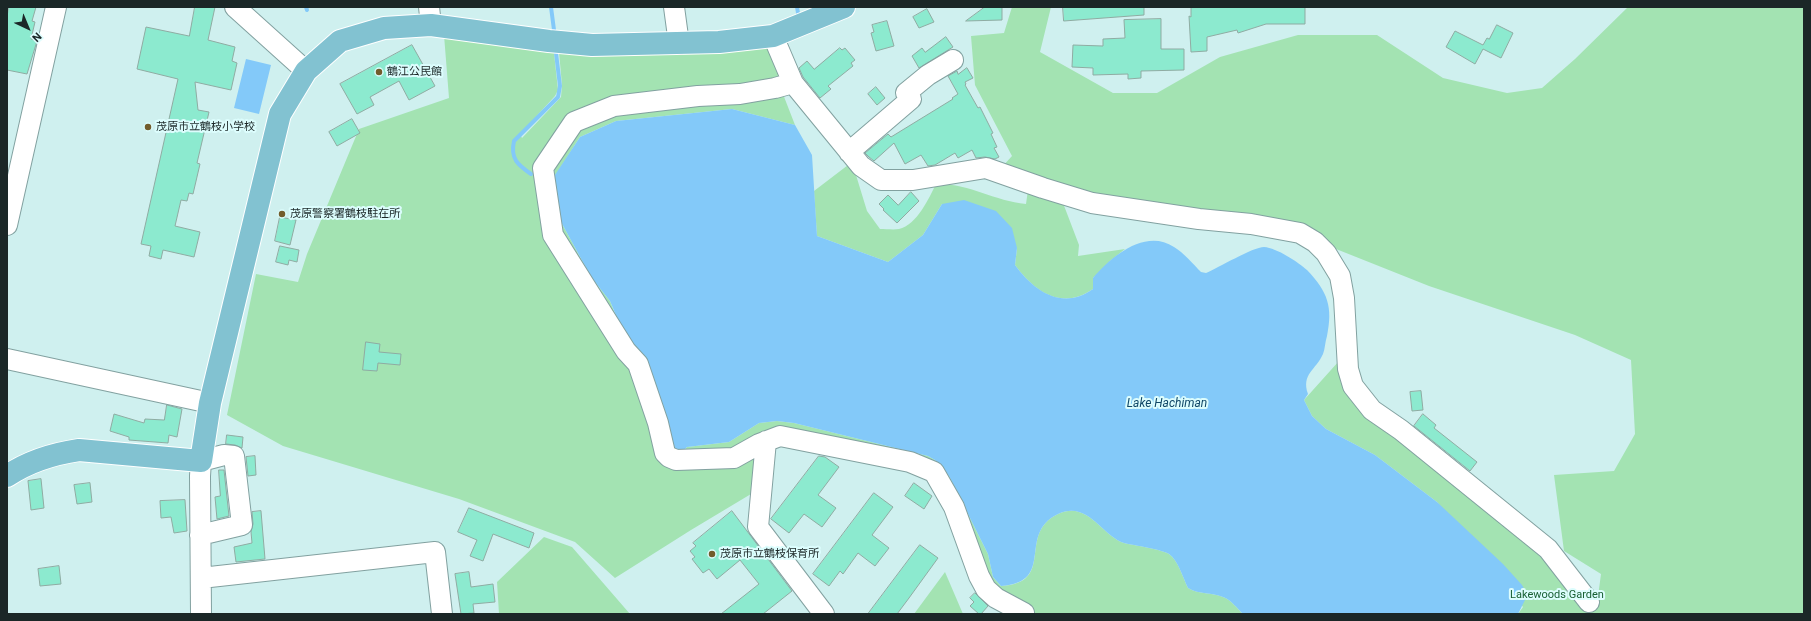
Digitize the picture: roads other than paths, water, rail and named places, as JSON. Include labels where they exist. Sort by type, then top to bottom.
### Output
[{"type":"main road","points":[[7,476],[35,460],[59,453],[79,450],[201,461],[210,404],[280,114],[306,71],[340,41],[430,16],[549,41],[592,45],[719,42],[773,36],[844,7]]},
{"type":"street","points":[[7,224],[56,7]]},
{"type":"street","points":[[235,7],[306,71]]},
{"type":"street","points":[[674,7],[679,44]]},
{"type":"street","points":[[773,36],[793,83],[861,166],[880,180],[913,180],[986,168],[1092,203],[1199,219],[1251,224],[1300,233],[1315,242],[1326,253],[1340,276],[1344,298],[1348,369],[1353,386],[1372,410],[1401,430],[1548,549],[1589,602]]},
{"type":"street","points":[[849,152],[911,98],[906,93],[928,75],[954,60]]},
{"type":"street","points":[[793,83],[775,88],[740,94],[698,96],[614,106],[574,122],[542,168],[553,235],[626,350],[638,364],[658,423],[665,453],[669,457],[676,460],[734,458],[766,441],[780,436],[910,462],[934,472],[954,507],[979,576],[986,589],[996,598],[1024,613]]},
{"type":"street","points":[[7,359],[210,404]]},
{"type":"street","points":[[766,441],[758,527],[824,614]]},
{"type":"street","points":[[200,535],[242,525],[234,456],[224,454],[201,461],[200,535],[201,614]]},
{"type":"street","points":[[201,578],[435,552],[442,614]]},
{"type":"water","points":[[246,59],[271,65],[259,114],[234,108]]},
{"type":"water","name":"Lake Hachiman","points":[[732,109],[795,125],[812,155],[817,236],[888,262],[923,235],[942,204],[964,200],[996,211],[1012,228],[1017,248],[1015,265],[1031,283],[1040,290],[1060,298],[1070,298],[1082,295],[1093,289],[1093,278],[1100,270],[1119,254],[1140,243],[1152,241],[1163,242],[1174,247],[1185,255],[1201,272],[1206,273],[1244,254],[1264,247],[1275,250],[1293,259],[1307,270],[1320,286],[1329,308],[1329,326],[1324,352],[1310,372],[1306,382],[1308,394],[1304,400],[1312,416],[1326,429],[1375,455],[1437,502],[1503,564],[1522,585],[1526,592],[1525,600],[1518,614],[1243,614],[1226,598],[1219,595],[1197,592],[1188,588],[1175,560],[1166,552],[1124,543],[1109,534],[1086,515],[1069,511],[1058,514],[1046,523],[1039,533],[1033,567],[1028,576],[1018,583],[1001,586],[993,577],[988,554],[949,476],[935,460],[928,456],[794,423],[777,421],[759,423],[729,442],[687,447],[683,451],[677,451],[669,443],[610,301],[591,277],[560,220],[547,187],[580,137],[616,121]]},
{"type":"waterway","points":[[551,7],[554,30]]},
{"type":"waterway","points":[[797,7],[798,13]]},
{"type":"waterway","points":[[531,174],[522,168],[516,161],[513,152],[514,141],[558,97],[560,86],[556,53]]},
{"type":"place","name":"鶴江公民館","points":[[379,72]]},
{"type":"place","name":"茂原市立鶴枝小学校","points":[[148,127]]},
{"type":"place","name":"茂原警察署鶴枝駐在所","points":[[282,214]]},
{"type":"place","name":"茂原市立鶴枝保育所","points":[[712,554]]},
{"type":"park label","name":"Lakewoods Garden","points":[[1557,595]]}]
